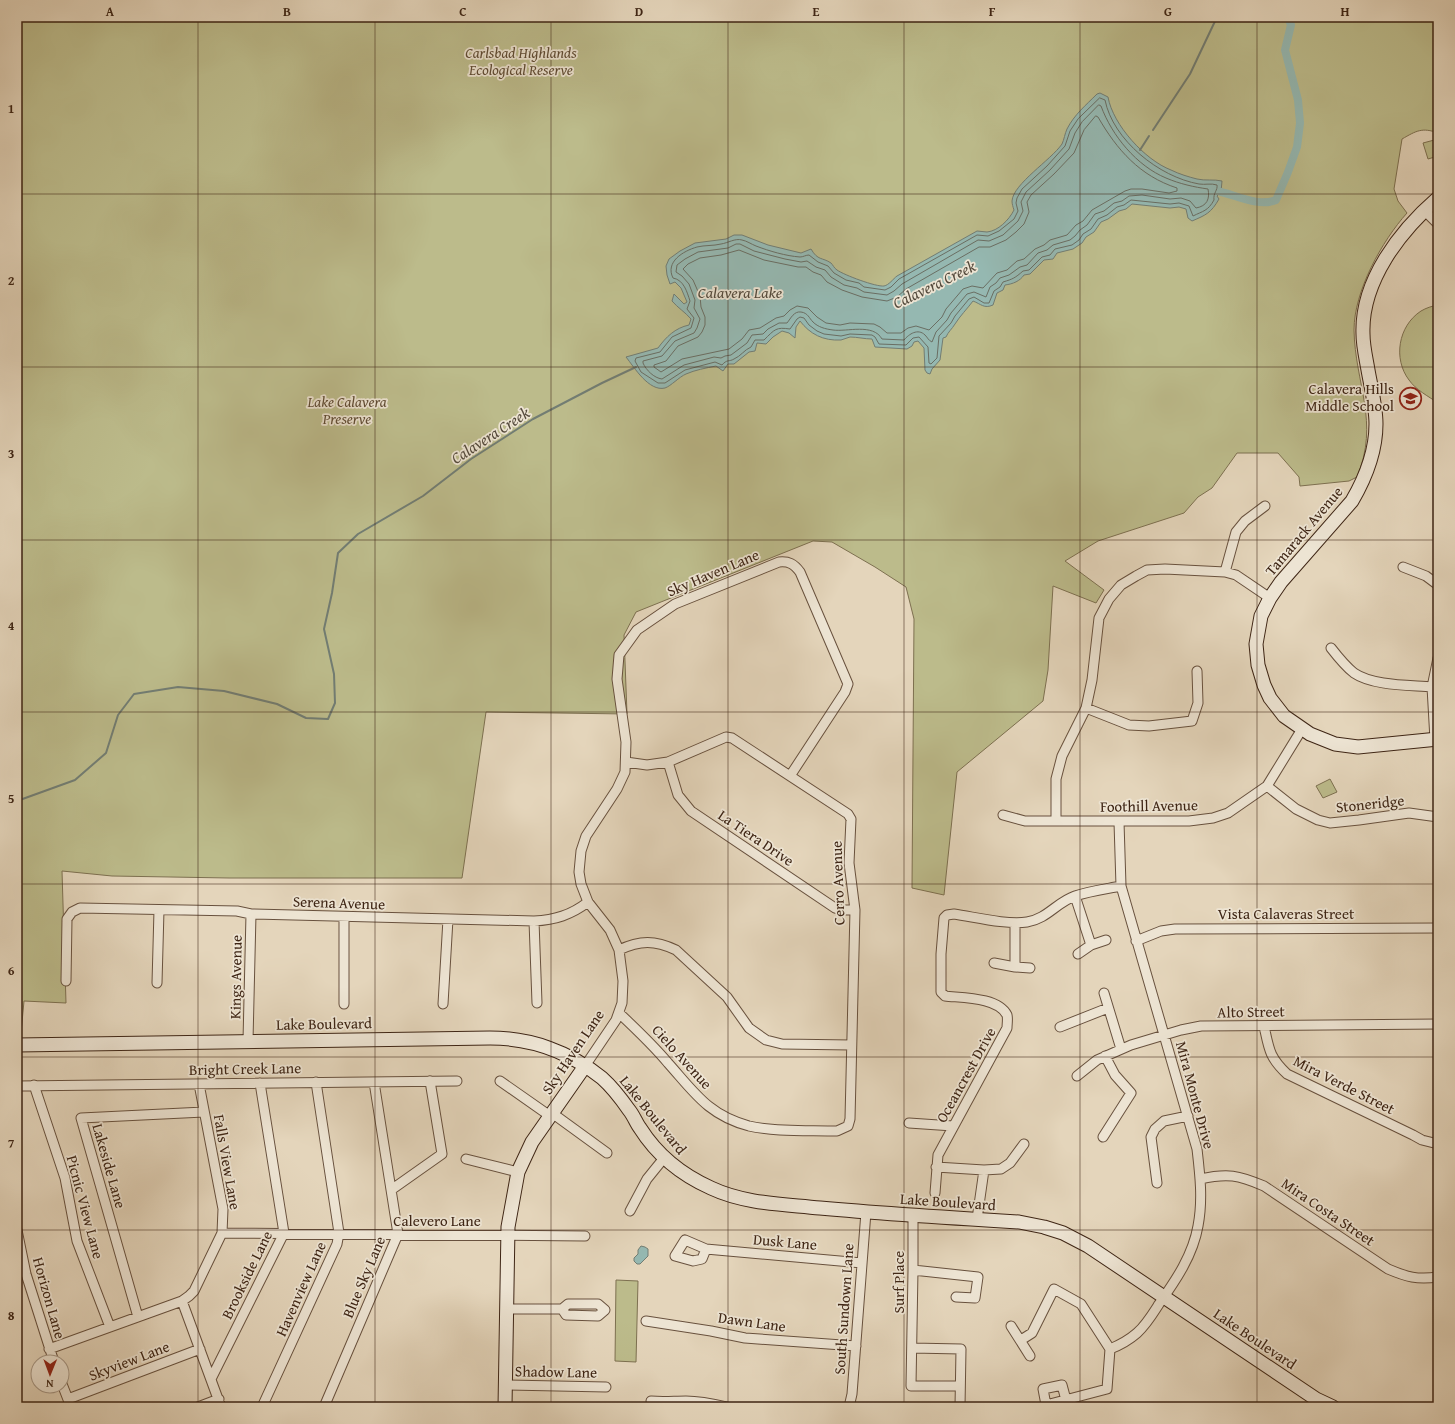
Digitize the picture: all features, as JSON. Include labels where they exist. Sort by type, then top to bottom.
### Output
[{"type":"main road","name":"Tamarack Avenue","points":[[1437,740],[1358,747],[1335,744],[1302,729],[1284,716],[1270,698],[1258,665],[1256,644],[1261,616],[1270,598],[1281,582],[1352,501],[1371,462],[1376,422],[1362,334],[1364,307],[1371,287],[1384,261],[1400,236],[1424,210],[1438,198]]},
{"type":"main road","name":"Lake Boulevard","points":[[17,1045],[248,1041],[517,1039],[563,1054],[585,1066],[603,1079],[630,1111],[640,1130],[664,1158],[690,1178],[711,1188],[731,1196],[768,1203],[912,1216],[1019,1222],[1044,1227],[1063,1233],[1088,1246],[1316,1399],[1331,1407]]},
{"type":"main road","name":"Sky Haven Lane","points":[[505,1407],[508,1227],[518,1172],[532,1142],[585,1066]]},
{"type":"street","points":[[1424,210],[1438,224]]},
{"type":"street","points":[[1225,572],[1236,532],[1245,520],[1265,506]]},
{"type":"street","name":"Sky Haven Lane","points":[[585,1066],[616,1020],[622,1003],[623,981],[619,950],[610,930],[588,902],[578,872],[580,851],[586,836],[617,790],[625,772],[626,742],[617,679],[619,655],[638,630],[675,604],[779,562],[786,562],[795,565],[800,572],[848,684],[845,692],[790,776]]},
{"type":"street","points":[[1402,567],[1426,576],[1438,585]]},
{"type":"street","points":[[1056,820],[1056,779],[1062,756],[1086,708],[1092,680],[1099,618],[1109,598],[1121,585],[1147,570],[1165,569],[1225,572],[1236,575],[1270,598]]},
{"type":"street","points":[[1331,648],[1341,662],[1355,674],[1379,683],[1432,687]]},
{"type":"street","points":[[1437,740],[1432,687],[1438,658]]},
{"type":"street","points":[[1086,708],[1129,725],[1149,726],[1192,721],[1198,703],[1197,671]]},
{"type":"street","name":"Foothill Avenue","points":[[1003,815],[1025,821],[1189,822],[1213,818],[1228,813],[1267,786],[1302,729]]},
{"type":"street","name":"Cerro Avenue","points":[[626,762],[647,765],[668,762],[726,737],[732,738],[848,814],[851,820],[849,863],[854,910],[850,1119],[848,1126],[844,1129]]},
{"type":"street","name":"La Tiera Drive","points":[[668,762],[678,795],[691,811],[835,908],[841,910],[854,910]]},
{"type":"street","name":"Stoneridge","points":[[1267,786],[1296,809],[1318,820],[1330,823],[1409,813],[1438,817]]},
{"type":"street","name":"Mira Monte Drive","points":[[1110,1349],[1123,1343],[1136,1334],[1146,1324],[1187,1260],[1195,1239],[1201,1193],[1197,1149],[1121,886],[1119,822]]},
{"type":"street","points":[[1015,967],[1014,923],[1028,922],[1039,919],[1048,914],[1061,903],[1075,896],[1121,886]]},
{"type":"street","points":[[1075,896],[1091,946]]},
{"type":"street","name":"Serena Avenue","points":[[66,981],[67,919],[72,912],[80,908],[237,912],[251,914],[344,917],[547,921],[560,918],[576,911],[588,902]]},
{"type":"street","points":[[157,982],[159,910]]},
{"type":"street","name":"Kings Avenue","points":[[248,1041],[251,914]]},
{"type":"street","name":"Oceancrest Drive","points":[[935,1193],[938,1155],[1007,1028],[1008,1016],[1004,1010],[987,1001],[944,996],[941,992],[941,954],[944,918],[948,915],[954,914],[1014,923]]},
{"type":"street","points":[[344,917],[344,1004]]},
{"type":"street","points":[[443,1004],[448,919]]},
{"type":"street","points":[[534,921],[537,1003]]},
{"type":"street","name":"Vista Calaveras Street","points":[[1136,941],[1161,931],[1175,929],[1438,928]]},
{"type":"street","points":[[1078,954],[1091,946],[1106,940]]},
{"type":"street","points":[[619,950],[630,944],[652,942],[668,946],[676,950],[727,997],[749,1028],[766,1040],[782,1044],[851,1045]]},
{"type":"street","points":[[994,962],[1015,967],[1030,968]]},
{"type":"street","points":[[1104,993],[1121,1049]]},
{"type":"street","points":[[1060,1027],[1108,1008]]},
{"type":"street","name":"Cielo Avenue","points":[[619,1012],[663,1057],[695,1095],[705,1104],[730,1119],[749,1126],[766,1128],[837,1131],[844,1129]]},
{"type":"street","name":"Alto Street","points":[[1077,1076],[1096,1060],[1121,1049],[1181,1030],[1201,1026],[1438,1024]]},
{"type":"street","name":"Mira Verde Street","points":[[1264,1026],[1271,1055],[1287,1074],[1422,1140],[1438,1144]]},
{"type":"street","points":[[1103,1137],[1131,1093],[1115,1076],[1105,1056]]},
{"type":"street","points":[[391,1190],[442,1154],[430,1081]]},
{"type":"street","name":"Bright Creek Lane","points":[[17,1086],[457,1081]]},
{"type":"street","points":[[500,1081],[606,1154]]},
{"type":"street","name":"Havenview Lane","points":[[262,1407],[337,1244],[339,1233],[316,1082]]},
{"type":"street","name":"Blue Sky Lane","points":[[324,1407],[398,1234],[374,1082]]},
{"type":"street","name":"Brookside Lane","points":[[211,1379],[284,1233],[260,1083]]},
{"type":"street","name":"Falls View Lane","points":[[65,1343],[182,1301],[194,1291],[222,1233],[222,1209],[199,1084]]},
{"type":"street","name":"Picnic View Lane","points":[[34,1086],[64,1178],[77,1241],[110,1327]]},
{"type":"street","name":"Lakeside Lane","points":[[138,1317],[81,1118],[204,1112]]},
{"type":"street","points":[[1157,1183],[1151,1136],[1155,1129],[1164,1121],[1188,1116]]},
{"type":"street","points":[[909,1123],[953,1126]]},
{"type":"street","points":[[936,1167],[984,1170],[1001,1169],[1010,1163],[1024,1144]]},
{"type":"street","points":[[630,1211],[647,1179],[664,1158]]},
{"type":"street","points":[[466,1159],[518,1172]]},
{"type":"street","points":[[977,1220],[984,1170]]},
{"type":"street","name":"Mira Costa Street","points":[[1200,1179],[1213,1176],[1242,1177],[1264,1186],[1388,1269],[1408,1277],[1438,1277]]},
{"type":"street","name":"South Sundown Lane","points":[[849,1407],[852,1394],[866,1212]]},
{"type":"street","name":"Surf Place","points":[[912,1216],[913,1270],[911,1386],[960,1386]]},
{"type":"street","name":"Horizon Lane","points":[[17,1230],[26,1274],[51,1354]]},
{"type":"street","name":"Calevero Lane","points":[[222,1233],[585,1236]]},
{"type":"street","name":"Dusk Lane","points":[[706,1249],[862,1262]]},
{"type":"street","points":[[913,1270],[978,1277],[975,1298],[956,1297]]},
{"type":"street","points":[[1021,1340],[1032,1333],[1054,1289],[1081,1304],[1110,1349],[1107,1389],[1066,1400]]},
{"type":"street","points":[[182,1301],[220,1403],[198,1407]]},
{"type":"street","points":[[507,1309],[562,1309],[568,1304],[598,1304],[605,1310]]},
{"type":"street","name":"Dawn Lane","points":[[646,1320],[746,1338],[856,1346]]},
{"type":"street","points":[[1011,1326],[1030,1356]]},
{"type":"street","name":"Horizon Lane","points":[[49,1349],[65,1343]]},
{"type":"street","points":[[912,1348],[961,1349],[960,1407]]},
{"type":"street","name":"Skyview Lane","points":[[69,1403],[200,1349]]},
{"type":"street","name":"Shadow Lane","points":[[506,1385],[606,1387]]},
{"type":"street","points":[[651,1400],[662,1402],[703,1402],[727,1407]]},
{"type":"green space","name":"Lake Calavera Preserve","points":[[17,17],[1438,17],[1438,133],[1423,130],[1402,139],[1394,189],[1398,201],[1407,213],[1388,238],[1371,267],[1364,283],[1355,315],[1355,350],[1366,421],[1364,457],[1357,477],[1349,481],[1300,486],[1299,477],[1278,453],[1237,453],[1212,488],[1198,497],[1184,513],[1098,541],[1065,561],[1104,590],[1096,603],[1053,586],[1048,670],[1043,701],[957,772],[944,895],[912,888],[914,619],[906,587],[832,542],[813,541],[636,612],[624,635],[627,714],[486,712],[462,878],[229,878],[112,876],[62,871],[66,1003],[24,1001],[21,1033],[17,1032]]},
{"type":"green space","points":[[1438,139],[1438,156],[1428,159],[1423,143]]},
{"type":"green space","points":[[1438,305],[1438,403],[1419,390],[1409,380],[1404,372],[1401,362],[1400,343],[1407,325],[1413,317],[1429,307]]},
{"type":"green space","points":[[1330,779],[1337,792],[1323,798],[1316,786]]},
{"type":"green space","points":[[616,1280],[638,1281],[636,1362],[615,1361]]},
{"type":"water","name":"Calavera Lake","points":[[1100,93],[1108,97],[1116,119],[1123,130],[1141,150],[1151,158],[1161,165],[1187,176],[1200,180],[1222,181],[1221,192],[1217,196],[1219,199],[1208,213],[1192,221],[1188,218],[1186,209],[1179,207],[1170,208],[1132,204],[1126,209],[1119,211],[1101,222],[1094,232],[1073,249],[1057,253],[1053,259],[1044,260],[1030,274],[1024,275],[1016,282],[1005,285],[1003,290],[997,293],[993,305],[985,306],[973,301],[946,337],[943,338],[940,360],[932,369],[930,374],[925,370],[924,348],[918,341],[914,342],[912,346],[907,349],[875,347],[872,339],[850,337],[841,340],[834,340],[823,338],[808,330],[800,321],[796,327],[795,338],[789,333],[782,331],[766,344],[757,343],[755,351],[749,352],[734,364],[728,364],[723,371],[716,366],[697,370],[683,375],[665,388],[659,388],[648,383],[642,378],[626,357],[658,348],[664,340],[679,328],[689,325],[691,319],[672,301],[674,294],[684,304],[687,302],[681,288],[675,282],[670,284],[666,266],[669,259],[695,243],[726,239],[734,235],[742,235],[768,245],[801,253],[811,249],[816,255],[831,263],[841,272],[867,283],[884,286],[897,276],[977,231],[987,232],[995,230],[1009,218],[1014,210],[1012,201],[1014,194],[1019,187],[1057,150],[1062,144],[1067,129],[1073,119],[1080,110]]},
{"type":"water","points":[[641,1246],[648,1249],[648,1256],[640,1264],[637,1264],[634,1261],[634,1258],[638,1254],[638,1250]]},
{"type":"waterway","name":"Calavera Creek","points":[[1153,130],[1190,74],[1217,17]]},
{"type":"waterway","points":[[1221,192],[1256,202],[1269,202],[1276,200],[1288,172],[1297,147],[1300,123],[1298,100],[1285,50],[1291,25],[1288,17]]},
{"type":"waterway","points":[[1140,150],[1149,136]]},
{"type":"waterway","name":"Calavera Creek","points":[[17,801],[75,780],[106,753],[118,715],[134,694],[178,687],[224,691],[277,704],[306,718],[328,719],[335,703],[334,674],[324,629],[332,593],[338,553],[358,534],[423,496],[471,459],[533,419],[636,367]]},
{"type":"place","name":"Calavera Hills Middle School","points":[[1410,398]]},
{"type":"park label","name":"Carlsbad Highlands Ecological Reserve","points":[[521,62]]}]
